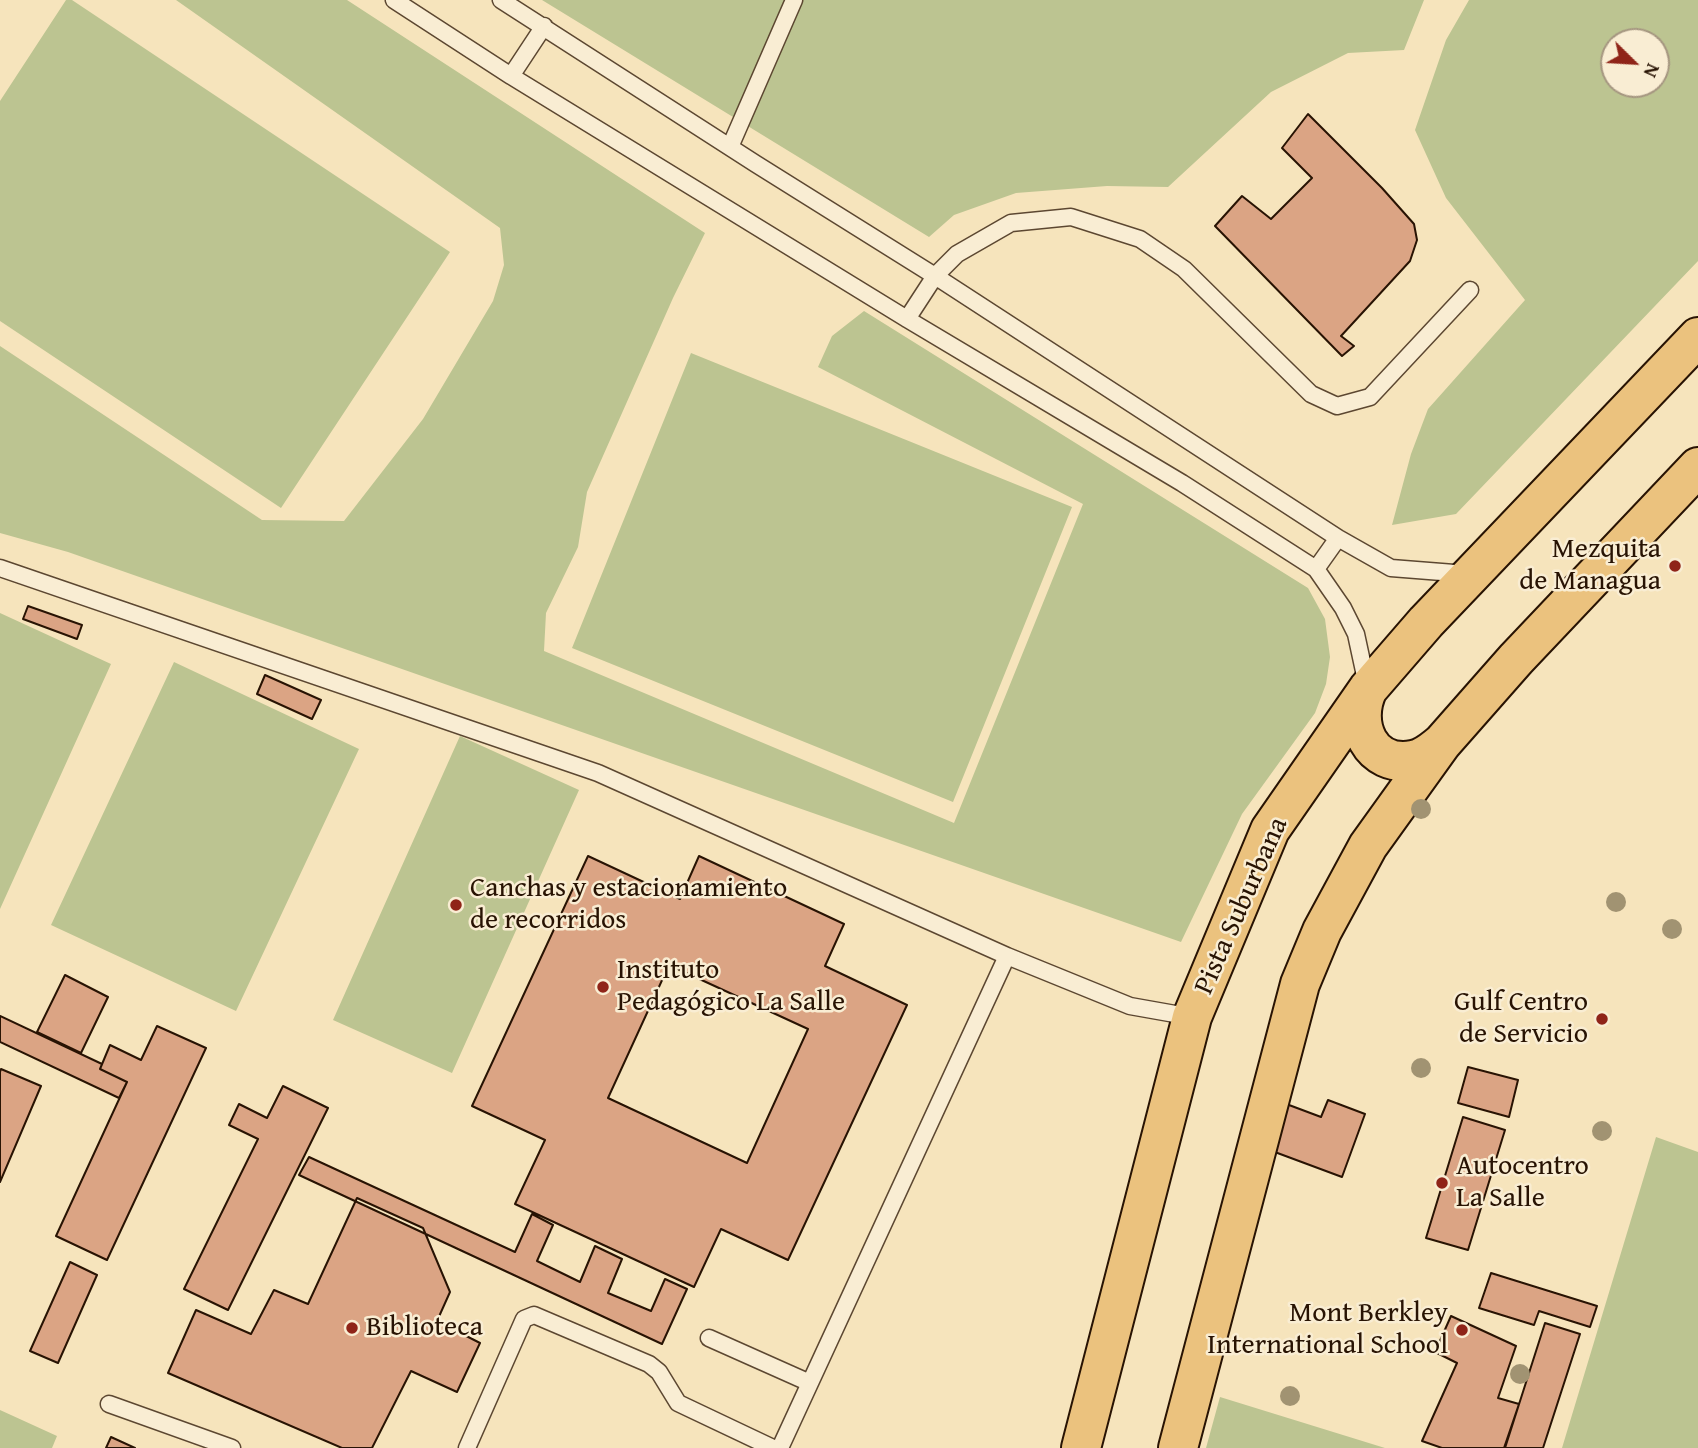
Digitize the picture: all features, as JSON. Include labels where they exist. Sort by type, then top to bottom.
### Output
[{"type":"main road","name":"Pista Suburbana","points":[[1081,1448],[1192,1017],[1270,830],[1368,689],[1469,575],[1698,337]]},
{"type":"main road","points":[[1178,1448],[1300,984],[1322,931],[1368,846],[1442,743],[1516,659],[1698,467]]},
{"type":"main road","points":[[1368,689],[1361,703],[1363,733],[1371,746],[1384,756],[1398,761],[1413,760],[1428,755],[1442,743]]},
{"type":"lane","points":[[394,0],[511,76],[907,319],[1182,483],[1316,569],[1343,608],[1356,634],[1368,689]]},
{"type":"lane","points":[[501,0],[935,276],[1338,538],[1391,568],[1469,575]]},
{"type":"lane","points":[[730,147],[794,0]]},
{"type":"lane","points":[[511,76],[544,26]]},
{"type":"lane","points":[[907,319],[935,276],[957,254],[1011,223],[1071,218],[1140,239],[1184,269],[1311,394],[1337,406],[1370,397],[1470,290]]},
{"type":"lane","points":[[1316,569],[1338,538]]},
{"type":"lane","points":[[0,568],[598,772],[1007,956],[1130,1006],[1192,1017]]},
{"type":"lane","points":[[780,1448],[1007,956]]},
{"type":"lane","points":[[467,1448],[524,1319],[534,1315],[649,1364],[659,1372],[678,1403],[773,1448]]},
{"type":"lane","points":[[709,1338],[810,1383]]},
{"type":"lane","points":[[109,1404],[232,1448]]},
{"type":"green space","points":[[66,0],[72,0],[450,252],[281,508],[0,321],[0,101]]},
{"type":"green space","points":[[176,0],[347,0],[705,233],[673,298],[587,492],[578,547],[546,613],[544,651],[954,823],[1083,504],[818,367],[832,336],[864,311],[1308,588],[1325,619],[1330,657],[1326,684],[1315,713],[1242,814],[1181,942],[68,552],[0,533],[0,346],[262,520],[344,521],[423,419],[493,301],[504,265],[500,228]]},
{"type":"green space","points":[[542,0],[1424,0],[1404,50],[1348,53],[1271,92],[1168,187],[1107,186],[1016,193],[954,215],[929,237]]},
{"type":"green space","points":[[1469,0],[1698,0],[1698,261],[1456,514],[1392,525],[1411,454],[1428,409],[1525,300],[1446,198],[1415,130],[1446,40]]},
{"type":"green space","points":[[691,353],[1072,507],[953,802],[572,648]]},
{"type":"green space","points":[[0,613],[111,664],[0,909]]},
{"type":"green space","points":[[174,662],[359,749],[236,1011],[51,925]]},
{"type":"green space","name":"Canchas y estacionamiento de recorridos","points":[[460,736],[579,790],[452,1073],[333,1020]]},
{"type":"green space","points":[[1656,1137],[1698,1152],[1698,1448],[1562,1448]]},
{"type":"green space","points":[[1220,1397],[1385,1448],[1206,1448]]},
{"type":"green space","points":[[0,1410],[57,1436],[52,1448],[0,1448]]},
{"type":"building","points":[[1308,114],[1414,224],[1417,240],[1410,261],[1341,336],[1354,346],[1342,356],[1215,226],[1242,196],[1271,219],[1312,178],[1282,148]]},
{"type":"building","points":[[28,606],[82,625],[77,639],[23,619]]},
{"type":"building","points":[[265,675],[321,700],[312,719],[257,694]]},
{"type":"building","points":[[588,856],[680,899],[699,856],[844,924],[825,966],[907,1005],[788,1260],[721,1229],[694,1287],[515,1204],[545,1140],[472,1106]],"holes":[[[669,965],[808,1029],[747,1163],[608,1098]]]},
{"type":"building","points":[[65,975],[108,997],[81,1053],[37,1032]]},
{"type":"building","points":[[0,1016],[102,1064],[100,1069],[127,1082],[119,1098],[0,1042]]},
{"type":"building","points":[[157,1026],[206,1048],[107,1260],[56,1236],[127,1082],[100,1069],[110,1045],[141,1060]]},
{"type":"building","points":[[1468,1067],[1518,1080],[1509,1117],[1458,1103]]},
{"type":"building","points":[[1,1069],[41,1086],[0,1182],[0,1072]]},
{"type":"building","points":[[283,1086],[328,1108],[228,1310],[184,1289],[258,1139],[229,1125],[239,1104],[267,1118]]},
{"type":"building","points":[[1328,1100],[1365,1114],[1342,1177],[1264,1148],[1281,1102],[1321,1117]]},
{"type":"building","points":[[1463,1117],[1505,1130],[1468,1250],[1426,1238]]},
{"type":"building","points":[[309,1157],[515,1252],[532,1214],[553,1225],[537,1261],[580,1282],[595,1246],[622,1259],[608,1293],[651,1311],[665,1279],[687,1289],[662,1344],[299,1175]]},
{"type":"building","name":"Biblioteca","points":[[357,1198],[423,1228],[450,1292],[437,1321],[480,1343],[457,1392],[411,1371],[372,1448],[342,1448],[168,1373],[196,1310],[251,1334],[274,1290],[308,1304]]},
{"type":"building","points":[[70,1262],[97,1275],[58,1363],[30,1351]]},
{"type":"building","points":[[1491,1273],[1597,1306],[1590,1327],[1539,1311],[1534,1325],[1479,1308]]},
{"type":"building","points":[[1451,1316],[1516,1346],[1498,1398],[1519,1404],[1504,1448],[1442,1448],[1422,1441],[1457,1363],[1435,1352]]},
{"type":"building","points":[[1545,1323],[1580,1334],[1543,1448],[1505,1448]]},
{"type":"building","points":[[111,1437],[135,1448],[106,1448]]},
{"type":"place","name":"Mezquita de Managua","points":[[1675,566]]},
{"type":"place","name":"Canchas y estacionamiento de recorridos","points":[[456,905]]},
{"type":"place","name":"Instituto Pedagógico La Salle","points":[[603,987]]},
{"type":"place","name":"Gulf Centro de Servicio","points":[[1602,1019]]},
{"type":"place","name":"Autocentro La Salle","points":[[1442,1183]]},
{"type":"place","name":"Biblioteca","points":[[352,1328]]},
{"type":"place","name":"Mont Berkley International School","points":[[1462,1330]]}]
